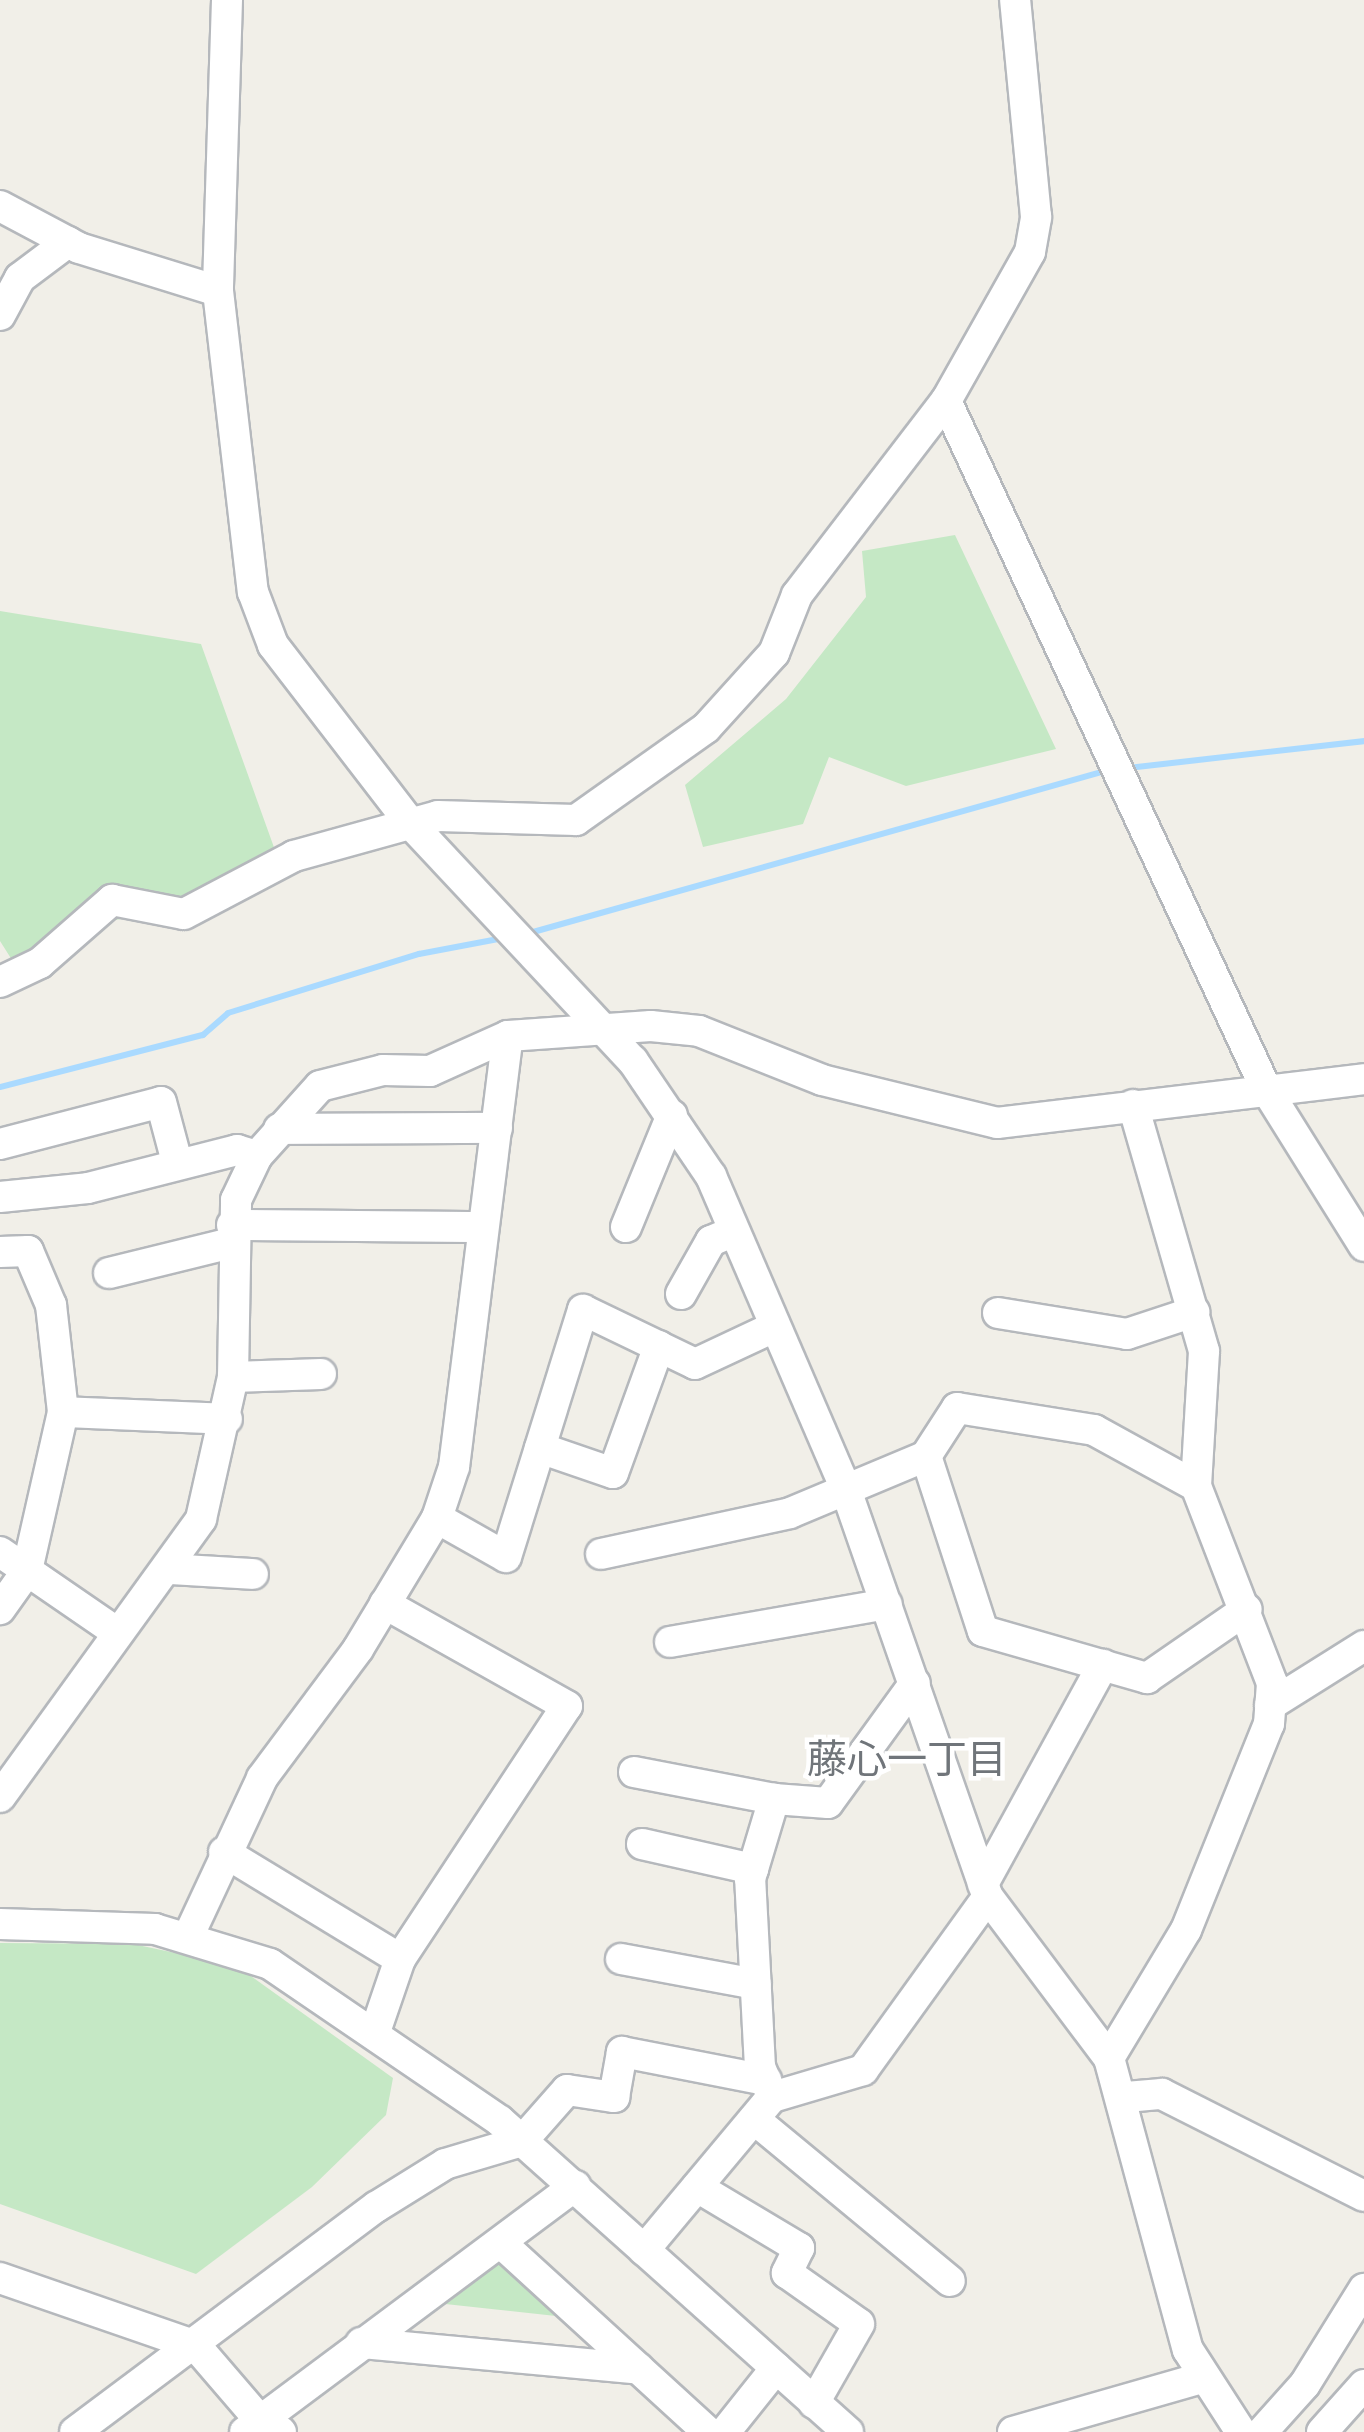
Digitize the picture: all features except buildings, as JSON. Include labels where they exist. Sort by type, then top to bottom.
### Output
[{"type":"street","points":[[227,0],[218,290],[253,592],[305,696],[410,823],[600,1027],[672,1114],[734,1230],[845,1487],[985,1890],[1110,2058],[1126,2097],[1165,2276],[1202,2378],[1241,2432]]},
{"type":"street","points":[[0,982],[40,962],[112,900],[184,914],[294,856],[410,823],[576,820],[653,772],[774,653],[797,595],[946,401],[1030,252],[1036,217],[1014,0]]},
{"type":"street","points":[[0,206],[68,242],[218,290]]},
{"type":"street","points":[[0,315],[20,278],[68,242]]},
{"type":"street","points":[[946,401],[1266,1089],[1364,1246]]},
{"type":"street","points":[[0,1797],[168,1568],[206,1507],[228,1419],[233,1377],[231,1234],[257,1156],[320,1086],[383,1070],[430,1071],[508,1036],[600,1027],[698,1031],[822,1080],[998,1123],[1364,1079]]},
{"type":"street","points":[[188,1938],[224,1852],[262,1778],[385,1604],[437,1518],[454,1467],[508,1036]]},
{"type":"street","points":[[0,1144],[161,1102],[177,1162]]},
{"type":"street","points":[[1110,2058],[1186,1930],[1270,1705],[1247,1609],[1196,1486],[1204,1351],[1133,1105]]},
{"type":"street","points":[[626,1227],[672,1114]]},
{"type":"street","points":[[280,1129],[497,1128]]},
{"type":"street","points":[[0,1197],[88,1188],[177,1162],[236,1150],[257,1156]]},
{"type":"street","points":[[109,1274],[231,1234],[483,1227]]},
{"type":"street","points":[[682,1294],[711,1240],[734,1230]]},
{"type":"street","points":[[0,1252],[28,1251],[51,1304],[63,1412],[27,1571],[0,1608]]},
{"type":"street","points":[[437,1518],[506,1556],[583,1310],[695,1364],[774,1328]]},
{"type":"street","points":[[998,1312],[1127,1334],[1194,1312]]},
{"type":"street","points":[[540,1448],[614,1472],[659,1346]]},
{"type":"street","points":[[233,1377],[321,1374]]},
{"type":"street","points":[[601,1554],[790,1513],[926,1456],[957,1408],[1094,1430],[1196,1486]]},
{"type":"street","points":[[63,1412],[228,1419]]},
{"type":"street","points":[[926,1456],[983,1630],[1147,1678],[1247,1609]]},
{"type":"street","points":[[0,1552],[118,1633]]},
{"type":"street","points":[[168,1568],[252,1574]]},
{"type":"street","points":[[375,2032],[400,1959],[567,1706],[385,1604]]},
{"type":"street","points":[[670,1642],[886,1604]]},
{"type":"street","points":[[1270,1705],[1364,1646]]},
{"type":"street","points":[[644,2250],[764,2099],[863,2070],[985,1890],[1103,1665]]},
{"type":"street","points":[[634,1772],[774,1799],[828,1803],[915,1683]]},
{"type":"street","points":[[764,2099],[753,1869],[774,1799]]},
{"type":"street","points":[[642,1844],[753,1869]]},
{"type":"street","points":[[224,1852],[400,1959]]},
{"type":"street","points":[[0,1924],[102,1922],[188,1938],[270,1964],[375,2032],[522,2141],[848,2432]]},
{"type":"street","points":[[621,1960],[756,1984]]},
{"type":"street","points":[[76,2432],[196,2346],[376,2207],[445,2164],[522,2141],[566,2090],[614,2096],[622,2052],[764,2099],[950,2282]]},
{"type":"street","points":[[1126,2097],[1162,2094],[1364,2196]]},
{"type":"street","points":[[0,2278],[196,2346],[262,2428],[361,2344],[574,2186]]},
{"type":"street","points":[[697,2186],[799,2248],[787,2273],[859,2324],[814,2402]]},
{"type":"street","points":[[502,2243],[708,2432]]},
{"type":"street","points":[[1262,2432],[1305,2384],[1364,2289]]},
{"type":"street","points":[[361,2344],[639,2370]]},
{"type":"street","points":[[725,2432],[776,2368]]},
{"type":"street","points":[[1013,2432],[1202,2378]]},
{"type":"street","points":[[1322,2432],[1364,2385]]},
{"type":"green space","points":[[955,535],[1056,749],[906,786],[829,757],[803,824],[703,847],[685,785],[786,699],[866,597],[862,551]]},
{"type":"green space","points":[[0,611],[201,644],[285,878],[217,906],[71,926],[12,960],[0,941]]},
{"type":"green space","points":[[0,1943],[133,1944],[237,1966],[393,2078],[386,2115],[312,2187],[196,2274],[0,2204]]},
{"type":"green space","points":[[499,2256],[565,2317],[436,2303]]},
{"type":"waterway","points":[[1128,768],[1364,741]]},
{"type":"waterway","points":[[526,934],[1105,771]]},
{"type":"waterway","points":[[0,1087],[203,1035],[228,1013],[419,954],[504,938]]},
{"type":"district","name":"藤心一丁目","points":[[907,1757]]}]
